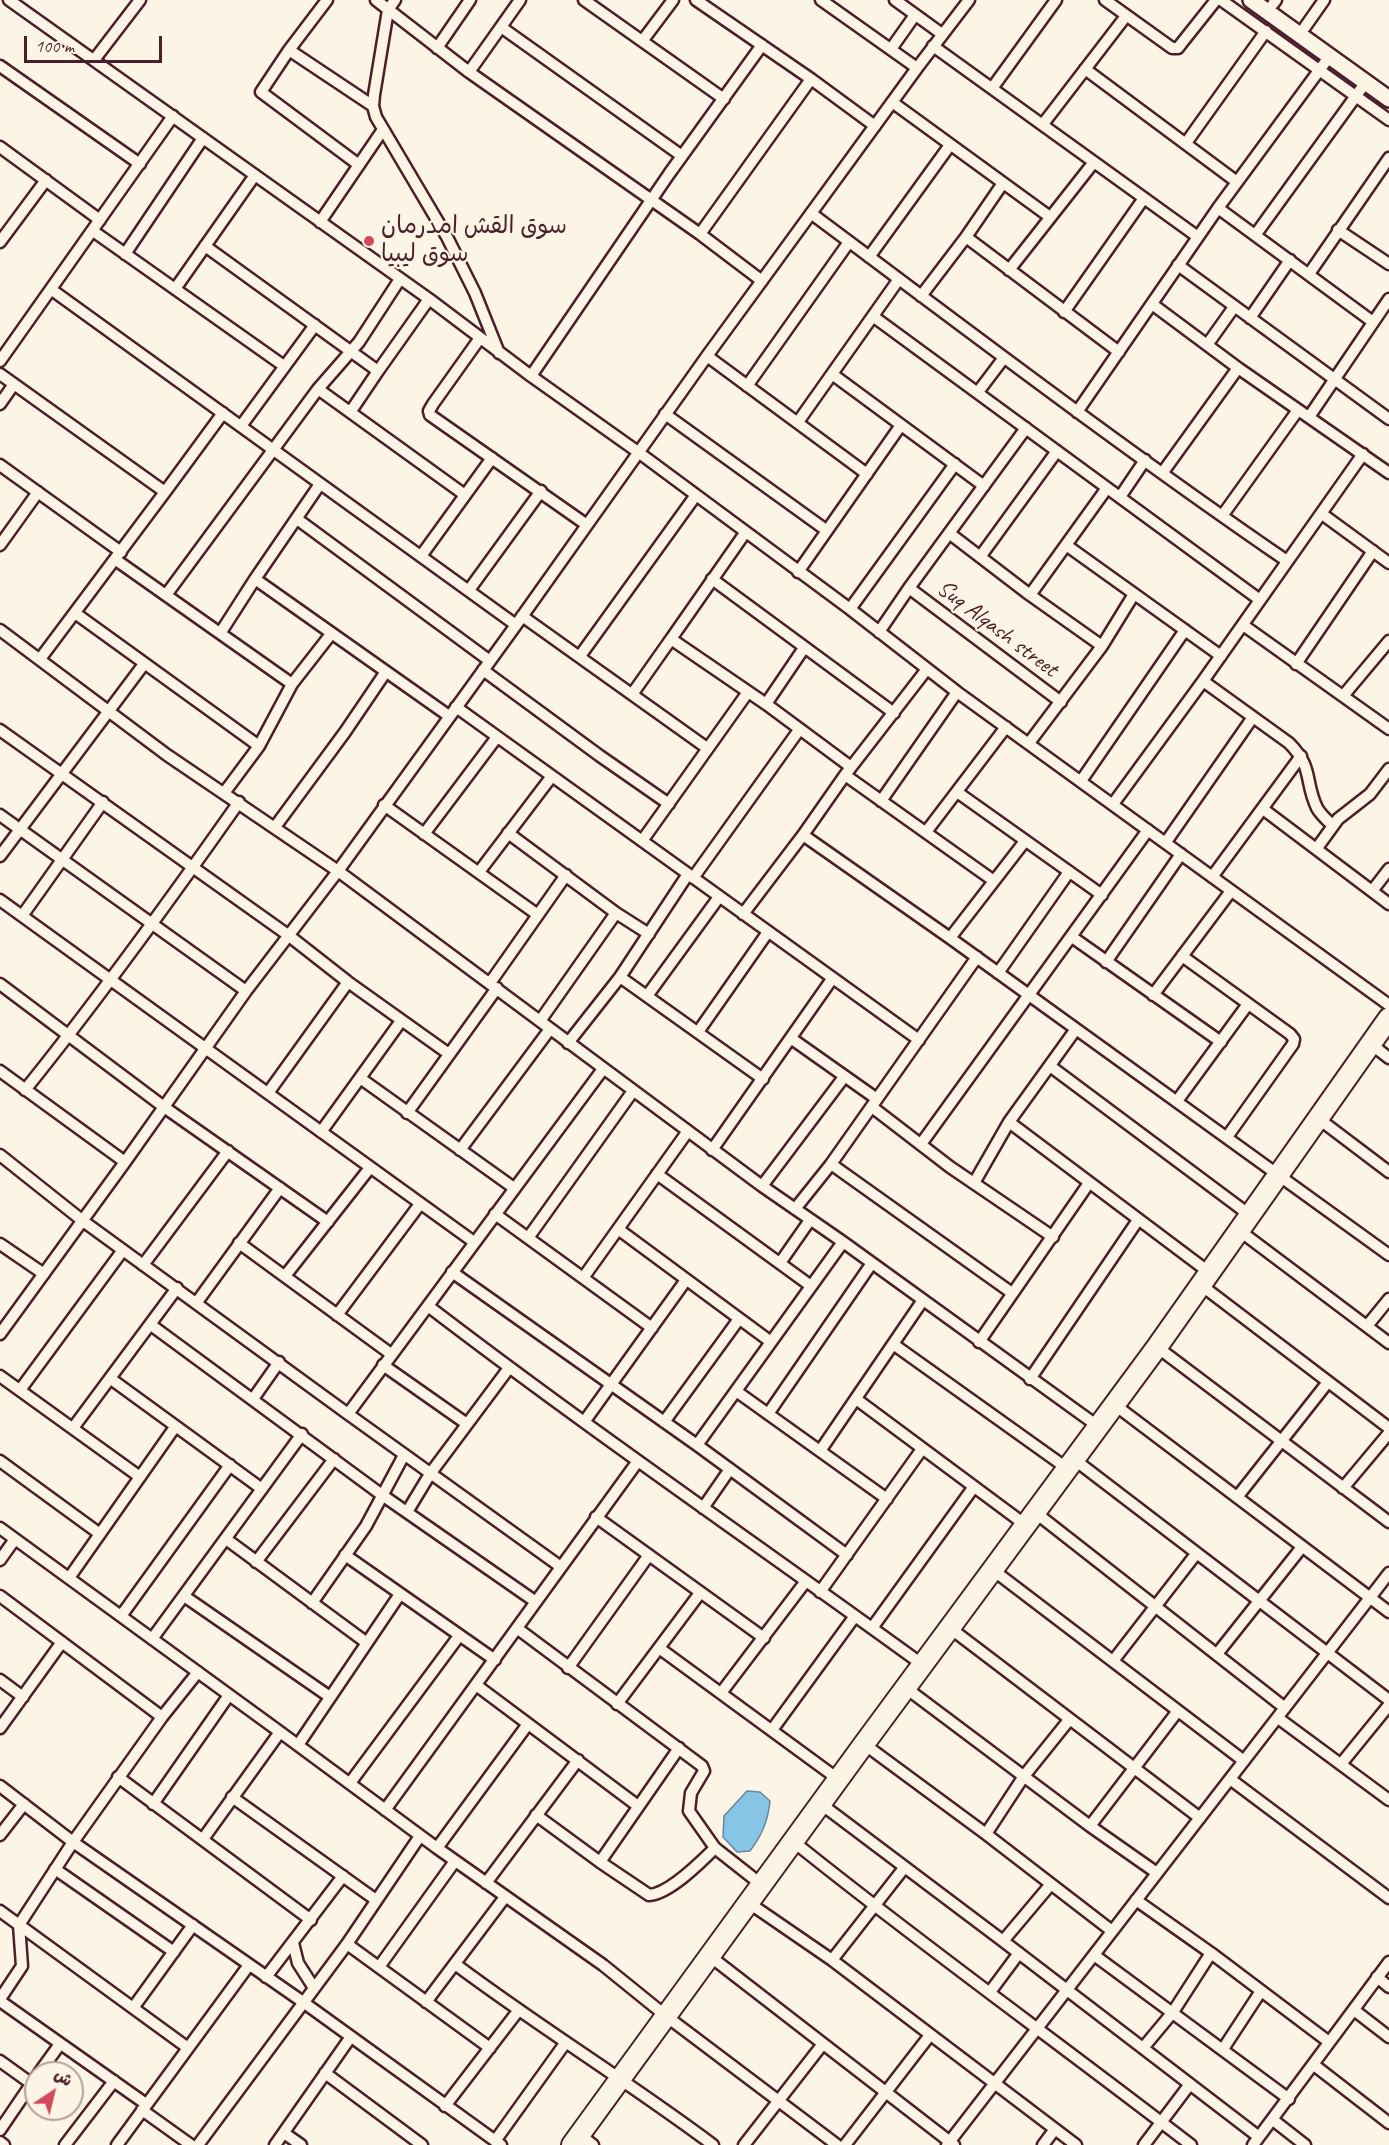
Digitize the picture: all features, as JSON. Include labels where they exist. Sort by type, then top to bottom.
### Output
[{"type":"highway","points":[[582,2142],[621,2078],[838,1779],[1115,1405],[1389,1018]]},
{"type":"main road","points":[[1251,0],[1389,99]]},
{"type":"main road","points":[[1272,1],[1389,88]]},
{"type":"street","points":[[9,0],[429,299],[850,609],[957,692],[1389,1005]]},
{"type":"street","points":[[94,60],[140,0]]},
{"type":"street","points":[[327,0],[261,90],[262,94],[359,165]]},
{"type":"street","points":[[376,0],[469,72],[762,280]]},
{"type":"street","points":[[395,0],[388,10],[373,106],[382,130],[447,237],[475,293],[500,353]]},
{"type":"street","points":[[437,48],[470,0]]},
{"type":"street","points":[[469,72],[520,0]]},
{"type":"street","points":[[643,40],[673,0]]},
{"type":"street","points":[[696,0],[875,126]]},
{"type":"street","points":[[821,0],[917,68]]},
{"type":"street","points":[[895,0],[942,34]]},
{"type":"street","points":[[1,1332],[126,1162],[246,991],[338,871],[762,280],[969,0]]},
{"type":"street","points":[[993,87],[1056,0]]},
{"type":"street","points":[[1105,0],[1172,48],[1178,48],[1216,0]]},
{"type":"street","points":[[1221,0],[1389,120]]},
{"type":"street","points":[[1305,27],[1324,0]]},
{"type":"street","points":[[591,2],[724,99]]},
{"type":"street","points":[[891,49],[915,15]]},
{"type":"street","points":[[1043,124],[1126,16]]},
{"type":"street","points":[[501,27],[682,156]]},
{"type":"street","points":[[1186,143],[1266,31]]},
{"type":"street","points":[[531,376],[682,156],[762,45]]},
{"type":"street","points":[[933,46],[993,87],[1198,237]]},
{"type":"street","points":[[290,50],[373,106]]},
{"type":"street","points":[[1077,412],[1218,208],[1329,57]]},
{"type":"street","points":[[0,66],[140,164]]},
{"type":"street","points":[[1085,69],[1237,182]]},
{"type":"street","points":[[700,234],[811,79]]},
{"type":"street","points":[[1256,234],[1366,82]]},
{"type":"street","points":[[892,102],[1050,217]]},
{"type":"street","points":[[0,361],[173,116]]},
{"type":"street","points":[[320,222],[382,130]]},
{"type":"street","points":[[124,254],[203,138]]},
{"type":"street","points":[[869,257],[950,145]]},
{"type":"street","points":[[0,147],[100,220]]},
{"type":"street","points":[[1309,274],[1338,230],[1386,170],[1389,158]]},
{"type":"street","points":[[1008,270],[1094,162]]},
{"type":"street","points":[[175,289],[255,175]]},
{"type":"street","points":[[0,242],[46,180]]},
{"type":"street","points":[[921,296],[1003,183]]},
{"type":"street","points":[[1064,312],[1144,198]]},
{"type":"street","points":[[1218,208],[1373,322]]},
{"type":"street","points":[[812,214],[1077,412],[1287,561]]},
{"type":"street","points":[[1338,230],[1389,264]]},
{"type":"street","points":[[93,231],[284,366]]},
{"type":"street","points":[[966,237],[1119,352]]},
{"type":"street","points":[[747,386],[849,242]]},
{"type":"street","points":[[205,246],[378,371]]},
{"type":"street","points":[[1250,318],[1290,260]]},
{"type":"street","points":[[1178,265],[1389,418]]},
{"type":"street","points":[[166,595],[318,389],[352,351],[400,279]]},
{"type":"street","points":[[798,422],[899,279]]},
{"type":"street","points":[[52,290],[420,556],[469,590],[580,656],[707,748]]},
{"type":"street","points":[[351,411],[429,299]]},
{"type":"street","points":[[1310,417],[1389,299]]},
{"type":"street","points":[[1152,304],[1238,368],[1389,473]]},
{"type":"street","points":[[1207,345],[1234,307]]},
{"type":"street","points":[[874,317],[1260,600]]},
{"type":"street","points":[[241,426],[315,325]]},
{"type":"street","points":[[480,338],[429,413],[587,525]]},
{"type":"street","points":[[707,356],[867,474]]},
{"type":"street","points":[[978,392],[1004,358]]},
{"type":"street","points":[[1163,472],[1238,368]]},
{"type":"street","points":[[0,374],[165,492]]},
{"type":"street","points":[[831,374],[984,486]]},
{"type":"street","points":[[0,404],[14,384]]},
{"type":"street","points":[[318,389],[465,495]]},
{"type":"street","points":[[1222,516],[1298,410]]},
{"type":"street","points":[[40,658],[223,413]]},
{"type":"street","points":[[665,414],[826,530]]},
{"type":"street","points":[[798,572],[901,425]]},
{"type":"street","points":[[879,632],[1026,428]]},
{"type":"street","points":[[980,557],[1057,451]]},
{"type":"street","points":[[1113,804],[1364,454]]},
{"type":"street","points":[[420,556],[492,458]]},
{"type":"street","points":[[1120,497],[1145,460]]},
{"type":"street","points":[[850,609],[954,464]]},
{"type":"street","points":[[0,465],[38,492],[166,595],[292,684]]},
{"type":"street","points":[[221,632],[320,484]]},
{"type":"street","points":[[1030,595],[1107,488]]},
{"type":"street","points":[[469,590],[541,491]]},
{"type":"street","points":[[0,545],[38,492]]},
{"type":"street","points":[[580,656],[696,495]]},
{"type":"street","points":[[1322,514],[1389,564]]},
{"type":"street","points":[[297,519],[600,756],[669,804]]},
{"type":"street","points":[[0,523],[11,530]]},
{"type":"street","points":[[633,693],[745,533]]},
{"type":"street","points":[[949,533],[1102,646]]},
{"type":"street","points":[[1066,545],[1221,656]]},
{"type":"street","points":[[1296,664],[1373,551]]},
{"type":"street","points":[[255,579],[385,673],[496,737],[919,1040]]},
{"type":"street","points":[[712,579],[894,713]]},
{"type":"street","name":"Suq Alqash street","points":[[909,588],[1061,702]]},
{"type":"street","points":[[1029,743],[1102,646],[1134,594]]},
{"type":"street","points":[[75,613],[259,746]]},
{"type":"street","points":[[1243,625],[1389,729]]},
{"type":"street","points":[[0,630],[108,711],[338,871],[494,985],[712,1150],[1099,1427]]},
{"type":"street","points":[[1081,781],[1185,630]]},
{"type":"street","points":[[224,793],[259,746],[292,684],[331,634]]},
{"type":"street","points":[[671,639],[766,704],[881,801],[994,881]]},
{"type":"street","points":[[1343,696],[1388,645]]},
{"type":"street","points":[[766,704],[804,648]]},
{"type":"street","points":[[0,856],[144,664]]},
{"type":"street","points":[[743,914],[848,771],[927,669]]},
{"type":"street","points":[[275,827],[385,673]]},
{"type":"street","points":[[1203,681],[1289,743],[1301,756],[1317,808],[1332,826]]},
{"type":"street","points":[[642,841],[748,692]]},
{"type":"street","points":[[881,801],[957,692]]},
{"type":"street","points":[[1166,842],[1253,717]]},
{"type":"street","points":[[926,832],[1006,727]]},
{"type":"street","points":[[0,730],[288,935],[348,982],[449,1054]]},
{"type":"street","points":[[568,1043],[620,977],[799,730]]},
{"type":"street","points":[[424,834],[496,737]]},
{"type":"street","points":[[1212,877],[1301,756]]},
{"type":"street","points":[[1317,848],[1332,826],[1344,813],[1370,794],[1389,769]]},
{"type":"street","points":[[479,872],[552,776]]},
{"type":"street","points":[[957,792],[1102,895]]},
{"type":"street","points":[[22,916],[103,802]]},
{"type":"street","points":[[25,1090],[153,924],[239,802]]},
{"type":"street","points":[[384,805],[538,915]]},
{"type":"street","points":[[1263,809],[1389,904]]},
{"type":"street","points":[[0,815],[246,991]]},
{"type":"street","points":[[921,1144],[1148,830]]},
{"type":"street","points":[[508,833],[616,913],[649,934]]},
{"type":"street","points":[[803,835],[977,957],[1389,1255]]},
{"type":"street","points":[[950,938],[1025,841]]},
{"type":"street","points":[[1106,962],[1181,854]]},
{"type":"street","points":[[1372,891],[1389,869]]},
{"type":"street","points":[[998,973],[1069,872]]},
{"type":"street","points":[[407,1113],[449,1054],[566,875]]},
{"type":"street","points":[[1154,995],[1232,891]]},
{"type":"street","points":[[647,996],[719,897]]},
{"type":"street","points":[[0,900],[204,1050],[268,1093],[369,1169],[474,1242]]},
{"type":"street","points":[[540,1021],[616,913]]},
{"type":"street","points":[[698,1032],[768,932]]},
{"type":"street","points":[[1072,936],[1221,1042]]},
{"type":"street","points":[[1182,956],[1294,1039],[1293,1044],[1227,1137]]},
{"type":"street","points":[[795,1209],[831,1164],[977,957]]},
{"type":"street","points":[[620,977],[763,1079]]},
{"type":"street","points":[[712,1150],[832,979]]},
{"type":"street","points":[[268,1093],[348,982]]},
{"type":"street","points":[[0,984],[164,1107],[328,1222]]},
{"type":"street","points":[[1177,1101],[1248,1004]]},
{"type":"street","points":[[321,1132],[401,1021]]},
{"type":"street","points":[[460,1150],[550,1029]]},
{"type":"street","points":[[974,1183],[1009,1122],[1076,1029]]},
{"type":"street","points":[[792,1039],[844,1077],[921,1144],[1053,1237]]},
{"type":"street","points":[[1371,1044],[1389,1058]]},
{"type":"street","points":[[1050,1066],[1245,1223],[1389,1343]]},
{"type":"street","points":[[348,1414],[603,1068]]},
{"type":"street","points":[[0,1071],[126,1162]]},
{"type":"street","points":[[762,1186],[844,1077]]},
{"type":"street","points":[[360,1078],[514,1188]]},
{"type":"street","points":[[528,1238],[633,1091]]},
{"type":"street","points":[[1319,1119],[1389,1172]]},
{"type":"street","points":[[1009,1122],[1138,1220],[1328,1382],[1389,1428]]},
{"type":"street","points":[[583,1278],[688,1131]]},
{"type":"street","points":[[143,1265],[228,1151]]},
{"type":"street","points":[[0,1155],[83,1221],[561,1567]]},
{"type":"street","points":[[831,1164],[1012,1293]]},
{"type":"street","points":[[285,1276],[369,1169]]},
{"type":"street","points":[[657,1174],[811,1286]]},
{"type":"street","points":[[980,1341],[1089,1183]]},
{"type":"street","points":[[196,1302],[280,1188]]},
{"type":"street","points":[[337,1315],[420,1204]]},
{"type":"street","points":[[495,1214],[652,1328]]},
{"type":"street","points":[[780,1263],[810,1220]]},
{"type":"street","points":[[1030,1379],[1138,1220]]},
{"type":"street","points":[[618,1230],[771,1342]]},
{"type":"street","points":[[697,1445],[843,1242]]},
{"type":"street","points":[[239,1243],[392,1354]]},
{"type":"street","points":[[0,1244],[44,1274]]},
{"type":"street","points":[[20,1390],[123,1250]]},
{"type":"street","points":[[768,1414],[872,1263]]},
{"type":"street","points":[[452,1272],[697,1445],[847,1555]]},
{"type":"street","points":[[584,1422],[686,1280]]},
{"type":"street","points":[[74,1428],[177,1288]]},
{"type":"street","points":[[1367,1326],[1389,1299]]},
{"type":"street","points":[[820,1451],[923,1300]]},
{"type":"street","points":[[428,1306],[509,1368],[923,1665]]},
{"type":"street","points":[[664,1422],[739,1319]]},
{"type":"street","points":[[151,1325],[382,1495],[536,1602]]},
{"type":"street","points":[[893,1344],[1071,1465],[1196,1554],[1389,1700]]},
{"type":"street","points":[[1157,1347],[1389,1522]]},
{"type":"street","points":[[253,1399],[279,1362]]},
{"type":"street","points":[[383,1365],[467,1424]]},
{"type":"street","points":[[407,1512],[430,1474],[509,1368]]},
{"type":"street","points":[[0,1376],[140,1477]]},
{"type":"street","points":[[111,1379],[262,1489]]},
{"type":"street","points":[[1238,1496],[1328,1382]]},
{"type":"street","points":[[736,1390],[887,1499]]},
{"type":"street","points":[[856,1399],[974,1488],[1031,1519],[1155,1607],[1285,1708]]},
{"type":"street","points":[[1115,1405],[1389,1612]]},
{"type":"street","points":[[69,1578],[175,1427]]},
{"type":"street","points":[[1343,1488],[1389,1433]]},
{"type":"street","points":[[152,1639],[302,1434]]},
{"type":"street","points":[[820,1592],[922,1449]]},
{"type":"street","points":[[312,1603],[366,1526],[404,1455]]},
{"type":"street","points":[[256,1562],[334,1459]]},
{"type":"street","points":[[0,1461],[100,1534]]},
{"type":"street","points":[[385,1810],[638,1461]]},
{"type":"street","points":[[121,1616],[230,1465]]},
{"type":"street","points":[[703,1508],[730,1469]]},
{"type":"street","points":[[872,1628],[974,1488]]},
{"type":"street","points":[[596,1517],[764,1638]]},
{"type":"street","points":[[0,1528],[298,1744],[420,1836],[603,1965],[666,2016],[837,2145]]},
{"type":"street","points":[[0,1560],[15,1539]]},
{"type":"street","points":[[226,1539],[367,1643]]},
{"type":"street","points":[[1217,1654],[1302,1547]]},
{"type":"street","points":[[1113,1661],[1196,1554]]},
{"type":"street","points":[[345,1555],[495,1659]]},
{"type":"street","points":[[568,1668],[648,1556]]},
{"type":"street","points":[[993,1570],[1244,1761]]},
{"type":"street","points":[[711,1957],[950,2144],[1389,1574]]},
{"type":"street","points":[[721,1694],[806,1581]]},
{"type":"street","points":[[617,1704],[700,1593]]},
{"type":"street","points":[[298,1744],[400,1594]]},
{"type":"street","points":[[0,1596],[162,1717]]},
{"type":"street","points":[[184,1596],[330,1697]]},
{"type":"street","points":[[772,1730],[855,1616]]},
{"type":"street","points":[[950,1628],[1200,1818]]},
{"type":"street","points":[[518,1629],[704,1769],[691,1793],[689,1811],[715,1848],[762,1885]]},
{"type":"street","points":[[350,1784],[459,1635]]},
{"type":"street","points":[[0,1728],[62,1642]]},
{"type":"street","points":[[659,1648],[838,1779]]},
{"type":"street","points":[[191,2145],[114,2081],[0,2000],[22,1966],[19,1925],[72,1842],[162,1717],[198,1672]]},
{"type":"street","points":[[0,1680],[23,1697]]},
{"type":"street","points":[[476,1685],[638,1806]]},
{"type":"street","points":[[906,1688],[1090,1826],[1157,1873]]},
{"type":"street","points":[[153,1804],[229,1695]]},
{"type":"street","points":[[1341,1764],[1389,1706]]},
{"type":"street","points":[[1090,1826],[1177,1712]]},
{"type":"street","points":[[1278,1718],[1389,1800]]},
{"type":"street","points":[[986,1834],[1024,1776],[1069,1720]]},
{"type":"street","points":[[437,1848],[528,1724]]},
{"type":"street","points":[[203,1839],[280,1732]]},
{"type":"street","points":[[864,1744],[1112,1931]]},
{"type":"street","points":[[600,1862],[679,1748]]},
{"type":"street","points":[[486,1883],[578,1760]]},
{"type":"street","points":[[118,1778],[311,1920]]},
{"type":"street","points":[[1230,1779],[1389,1898]]},
{"type":"street","points":[[0,1786],[72,1842],[303,2002],[498,2143],[566,2042]]},
{"type":"street","points":[[232,1797],[376,1900]]},
{"type":"street","points":[[0,1834],[24,1804]]},
{"type":"street","points":[[821,1804],[1190,2084],[1256,2141],[1389,1962]]},
{"type":"street","points":[[536,1815],[645,1893],[654,1895],[687,1873],[715,1848]]},
{"type":"street","points":[[198,2145],[347,1944],[420,1836]]},
{"type":"street","points":[[794,1842],[874,1906],[1191,2145]]},
{"type":"street","points":[[379,1967],[455,1861]]},
{"type":"street","points":[[832,1959],[904,1868]]},
{"type":"street","points":[[55,1869],[174,1952]]},
{"type":"street","points":[[266,1977],[343,1876]]},
{"type":"street","points":[[1003,1941],[1051,1884]]},
{"type":"street","points":[[426,2002],[505,1897]]},
{"type":"street","points":[[1136,1900],[1329,2042]]},
{"type":"street","points":[[748,1903],[832,1959],[1076,2145]]},
{"type":"street","points":[[0,1911],[188,2048]]},
{"type":"street","points":[[133,2008],[193,1925]]},
{"type":"street","points":[[293,1943],[298,1963],[314,1988]]},
{"type":"street","points":[[347,1944],[490,2048]]},
{"type":"street","points":[[990,1992],[1019,1953]]},
{"type":"street","points":[[1143,2048],[1173,2012],[1211,1953]]},
{"type":"street","points":[[1094,1955],[1288,2098]]},
{"type":"street","points":[[455,1964],[518,2011],[621,2078],[713,2145]]},
{"type":"street","points":[[117,2145],[249,1965]]},
{"type":"street","points":[[1377,1977],[1389,1986]]},
{"type":"street","points":[[1223,2049],[1261,1991]]},
{"type":"street","points":[[1354,2010],[1389,2037]]},
{"type":"street","points":[[445,2106],[518,2011]]},
{"type":"street","points":[[845,2145],[930,2035]]},
{"type":"street","points":[[276,2145],[351,2038]]},
{"type":"street","points":[[48,2061],[60,2044]]},
{"type":"street","points":[[744,2145],[822,2045]]},
{"type":"street","points":[[0,2061],[24,2074]]},
{"type":"street","points":[[1314,2065],[1389,2123]]},
{"type":"street","points":[[325,2073],[422,2145]]},
{"type":"street","points":[[65,2145],[114,2081]]},
{"type":"street","points":[[1144,2145],[1190,2084]]},
{"type":"street","points":[[0,2130],[24,2095]]},
{"type":"street","points":[[1273,2120],[1305,2145]]},
{"type":"street","points":[[1043,2145],[1055,2129]]},
{"type":"street","points":[[284,2133],[301,2145]]},
{"type":"street","points":[[0,2142],[4,2145]]},
{"type":"water","points":[[747,1791],[760,1792],[770,1801],[768,1815],[764,1828],[750,1851],[737,1852],[723,1837],[724,1816]]},
{"type":"place","name":"سوق القش امدرمان سوق ليبيا","points":[[369,241]]}]
